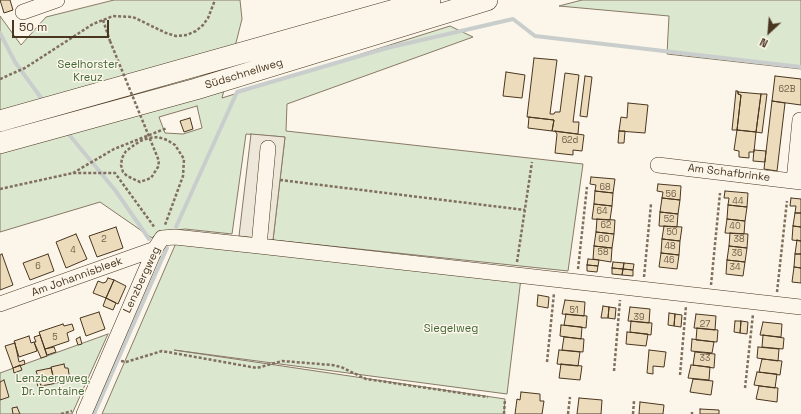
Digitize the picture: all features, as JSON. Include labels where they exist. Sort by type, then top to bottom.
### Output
[{"type":"highway","name":"Südschnellweg","points":[[8,119],[191,69],[319,30],[430,0]]},
{"type":"highway","name":"Südschnellweg","points":[[0,143],[30,136],[196,89],[486,0]]},
{"type":"street","points":[[23,12],[57,0]]},
{"type":"street","points":[[798,181],[800,120]]},
{"type":"street","points":[[259,246],[268,148]]},
{"type":"street","name":"Am Schafbrinke","points":[[658,165],[798,181]]},
{"type":"street","points":[[158,244],[175,237],[801,307]]},
{"type":"street","name":"Am Johannisbleek","points":[[0,304],[158,244]]},
{"type":"street","name":"Lenzbergweg","points":[[84,414],[158,244]]},
{"type":"path","points":[[0,79],[18,72],[102,20],[113,16],[133,17],[166,33],[176,36],[187,35],[196,31],[203,25],[208,18],[215,0]]},
{"type":"path","points":[[102,20],[110,41],[159,161],[158,167],[152,178],[140,182],[127,176],[123,172],[121,165],[122,158],[126,151],[140,141],[149,138],[158,137],[168,140],[175,145],[184,159],[183,176],[158,244]]},
{"type":"path","points":[[73,173],[114,149],[167,128]]},
{"type":"path","points":[[515,274],[532,162]]},
{"type":"path","name":"Lenzbergweg","points":[[0,189],[73,173],[115,173],[158,244]]},
{"type":"path","points":[[280,180],[525,210]]},
{"type":"path","points":[[576,282],[587,187]]},
{"type":"path","points":[[710,297],[720,192]]},
{"type":"path","points":[[776,304],[787,202]]},
{"type":"path","points":[[643,289],[652,204]]},
{"type":"path","points":[[547,362],[555,279]]},
{"type":"path","points":[[614,371],[621,287]]},
{"type":"path","points":[[680,376],[687,294]]},
{"type":"path","points":[[745,388],[754,302]]},
{"type":"path","points":[[126,362],[162,351],[257,368],[282,361],[332,365],[341,367],[366,379],[488,397]]},
{"type":"path","points":[[568,414],[570,397]]},
{"type":"path","points":[[504,414],[505,399]]},
{"type":"path","points":[[633,414],[634,401]]},
{"type":"green space","name":"Seelhorster Kreuz","points":[[114,0],[240,0],[242,19],[222,98],[450,26],[473,37],[287,104],[286,131],[583,164],[568,271],[273,240],[285,137],[246,134],[232,234],[185,229],[157,233],[152,238],[100,202],[0,232],[0,16],[21,45],[46,17]],"holes":[[[197,106],[202,128],[183,134],[165,133],[159,117]]]},
{"type":"green space","points":[[582,0],[801,0],[801,69],[667,54],[669,16],[559,6]]},
{"type":"green space","name":"Siegelweg","points":[[176,243],[521,278],[507,394],[174,350],[505,399],[504,414],[102,414]]},
{"type":"green space","name":"Lenzbergweg, Dr. Fontaine","points":[[108,334],[72,414],[0,414],[0,373]]},
{"type":"shaded area","points":[[251,134],[285,137],[273,240],[239,236]]},
{"type":"building","points":[[0,0],[10,0],[13,10],[4,13]]},
{"type":"building","points":[[534,58],[557,60],[550,114],[560,112],[565,73],[579,75],[573,122],[579,122],[578,134],[552,131],[554,120],[527,117]]},
{"type":"building","points":[[506,72],[525,75],[522,98],[503,96]]},
{"type":"building","points":[[585,76],[592,77],[587,117],[580,116]]},
{"type":"building","points":[[775,76],[801,79],[801,105],[772,101]]},
{"type":"building","points":[[736,91],[738,91],[738,94],[741,95],[737,130],[732,130]]},
{"type":"building","points":[[738,92],[761,94],[756,132],[737,130],[741,95],[738,94]]},
{"type":"building","points":[[761,94],[767,94],[762,133],[756,132]]},
{"type":"building","points":[[772,101],[785,103],[777,171],[764,169]]},
{"type":"building","points":[[628,103],[648,105],[645,133],[619,131],[621,117],[627,118]]},
{"type":"building","points":[[529,117],[554,120],[552,131],[528,128]]},
{"type":"building","points":[[190,118],[193,129],[184,132],[180,121]]},
{"type":"building","points":[[737,130],[756,132],[754,152],[749,152],[749,158],[739,157],[739,151],[734,150]]},
{"type":"building","points":[[555,131],[584,135],[582,151],[573,150],[573,155],[555,153],[557,134]]},
{"type":"building","points":[[619,131],[625,131],[624,143],[618,143]]},
{"type":"building","points":[[754,150],[766,151],[765,162],[753,161]]},
{"type":"building","points":[[591,177],[615,179],[613,193],[595,191],[596,185],[590,184]]},
{"type":"building","points":[[658,184],[681,186],[680,200],[662,198],[663,192],[657,191]]},
{"type":"building","points":[[595,191],[613,193],[612,206],[594,204]]},
{"type":"building","points":[[725,191],[748,193],[747,207],[728,205],[729,198],[724,198]]},
{"type":"building","points":[[662,198],[680,200],[678,214],[660,212]]},
{"type":"building","points":[[791,198],[801,199],[801,213],[795,213],[796,206],[790,206]]},
{"type":"building","points":[[594,204],[612,206],[610,220],[592,219]]},
{"type":"building","points":[[728,205],[747,207],[745,221],[727,219]]},
{"type":"building","points":[[660,212],[678,214],[677,227],[659,226]]},
{"type":"building","points":[[795,213],[801,213],[801,227],[793,226]]},
{"type":"building","points":[[597,219],[615,220],[614,234],[596,232]]},
{"type":"building","points":[[727,219],[745,221],[744,234],[725,233]]},
{"type":"building","points":[[664,226],[682,227],[680,241],[662,239]]},
{"type":"building","points":[[793,226],[801,227],[801,241],[792,240]]},
{"type":"building","points":[[116,227],[123,248],[97,257],[89,236]]},
{"type":"building","points":[[596,232],[614,234],[612,248],[594,246]]},
{"type":"building","points":[[730,233],[748,234],[747,248],[729,246]]},
{"type":"building","points":[[76,234],[87,259],[66,268],[56,242]]},
{"type":"building","points":[[662,239],[680,241],[679,255],[661,253]]},
{"type":"building","points":[[797,240],[801,241],[801,254],[795,254]]},
{"type":"building","points":[[594,246],[612,248],[611,262],[593,259]]},
{"type":"building","points":[[729,246],[747,248],[745,262],[727,260]]},
{"type":"building","points":[[661,253],[679,255],[677,269],[659,267]]},
{"type":"building","points":[[2,254],[13,285],[0,290],[0,255]]},
{"type":"building","points":[[48,254],[54,271],[30,280],[23,263]]},
{"type":"building","points":[[795,254],[801,254],[801,268],[794,267]]},
{"type":"building","points":[[588,259],[599,260],[598,266],[587,265]]},
{"type":"building","points":[[727,260],[745,262],[743,276],[726,274]]},
{"type":"building","points":[[613,262],[624,263],[623,269],[612,268]]},
{"type":"building","points":[[624,263],[634,264],[633,270],[623,269]]},
{"type":"building","points":[[587,265],[598,266],[597,272],[587,271]]},
{"type":"building","points":[[794,267],[801,268],[801,283],[792,282]]},
{"type":"building","points":[[612,268],[623,269],[622,275],[612,274]]},
{"type":"building","points":[[623,269],[633,270],[633,276],[622,275]]},
{"type":"building","points":[[108,278],[114,280],[106,298],[93,293],[98,281],[103,283],[106,282]]},
{"type":"building","points":[[114,280],[126,286],[118,304],[106,298]]},
{"type":"building","points":[[538,295],[549,297],[548,308],[537,306]]},
{"type":"building","points":[[106,298],[116,303],[113,310],[103,306]]},
{"type":"building","points":[[565,300],[585,302],[584,316],[562,314]]},
{"type":"building","points":[[603,306],[609,307],[608,318],[601,318]]},
{"type":"building","points":[[609,307],[616,308],[615,319],[608,318]]},
{"type":"building","points":[[630,307],[650,309],[649,323],[628,321]]},
{"type":"building","points":[[99,312],[105,329],[86,336],[80,318]]},
{"type":"building","points":[[669,313],[675,314],[674,326],[668,325]]},
{"type":"building","points":[[566,314],[587,316],[586,328],[564,325]]},
{"type":"building","points":[[675,314],[682,315],[681,327],[674,326]]},
{"type":"building","points":[[696,314],[716,316],[715,330],[694,328]]},
{"type":"building","points":[[631,321],[652,323],[651,335],[630,332]]},
{"type":"building","points":[[735,321],[741,321],[740,333],[734,332]]},
{"type":"building","points":[[741,321],[748,322],[747,334],[740,333]]},
{"type":"building","points":[[763,322],[782,324],[781,337],[760,335]]},
{"type":"building","points":[[63,324],[64,326],[72,324],[74,330],[67,333],[69,341],[45,349],[39,332]]},
{"type":"building","points":[[561,325],[582,327],[581,339],[560,336]]},
{"type":"building","points":[[697,328],[718,330],[717,342],[696,340]]},
{"type":"building","points":[[627,332],[648,334],[646,346],[626,344]]},
{"type":"building","points":[[40,335],[47,356],[41,358],[34,342],[36,342],[34,337]]},
{"type":"building","points":[[763,335],[784,338],[783,349],[762,347]]},
{"type":"building","points":[[29,336],[31,343],[34,342],[37,351],[19,357],[14,341]]},
{"type":"building","points":[[80,337],[82,344],[78,345],[76,339]]},
{"type":"building","points":[[564,337],[584,339],[583,352],[562,350]]},
{"type":"building","points":[[692,339],[714,342],[712,353],[691,351]]},
{"type":"building","points":[[15,343],[19,362],[24,360],[25,364],[13,368],[5,346]]},
{"type":"building","points":[[54,347],[56,352],[47,355],[45,349]]},
{"type":"building","points":[[758,347],[779,349],[778,361],[757,358]]},
{"type":"building","points":[[559,350],[580,352],[578,366],[557,364]]},
{"type":"building","points":[[649,350],[666,352],[664,367],[653,366],[653,374],[647,373]]},
{"type":"building","points":[[695,352],[715,354],[714,368],[693,365]]},
{"type":"building","points":[[762,359],[782,361],[780,375],[759,372]]},
{"type":"building","points":[[64,364],[65,368],[68,368],[70,380],[52,384],[50,376],[53,376],[51,367]]},
{"type":"building","points":[[561,364],[582,366],[580,380],[559,378]]},
{"type":"building","points":[[20,365],[22,370],[14,373],[13,368]]},
{"type":"building","points":[[691,365],[710,367],[709,380],[688,378]]},
{"type":"building","points":[[51,368],[53,376],[50,376],[52,384],[41,386],[36,371]]},
{"type":"building","points":[[757,372],[777,374],[775,388],[754,385]]},
{"type":"building","points":[[36,379],[40,379],[41,386],[38,387]]},
{"type":"building","points":[[693,379],[713,381],[711,395],[690,392]]},
{"type":"building","points":[[4,380],[9,397],[0,400],[0,382]]},
{"type":"building","points":[[759,386],[778,388],[777,402],[756,399]]},
{"type":"building","points":[[521,392],[540,394],[540,401],[544,401],[542,414],[515,414],[517,399],[520,400]]},
{"type":"building","points":[[579,398],[602,400],[601,414],[577,414]]},
{"type":"building","points":[[640,402],[664,405],[663,414],[639,414]]},
{"type":"building","points":[[17,407],[20,414],[13,414],[12,408]]},
{"type":"building","points":[[700,409],[719,410],[719,414],[700,414]]},
{"type":"waterway","points":[[176,227],[237,92],[387,48],[513,19],[535,36],[801,67]]},
{"type":"waterway","points":[[0,33],[15,62],[44,102]]},
{"type":"waterway","points":[[66,131],[115,190],[149,239]]},
{"type":"waterway","points":[[162,259],[167,248]]},
{"type":"waterway","points":[[94,414],[162,259],[159,255]]}]
